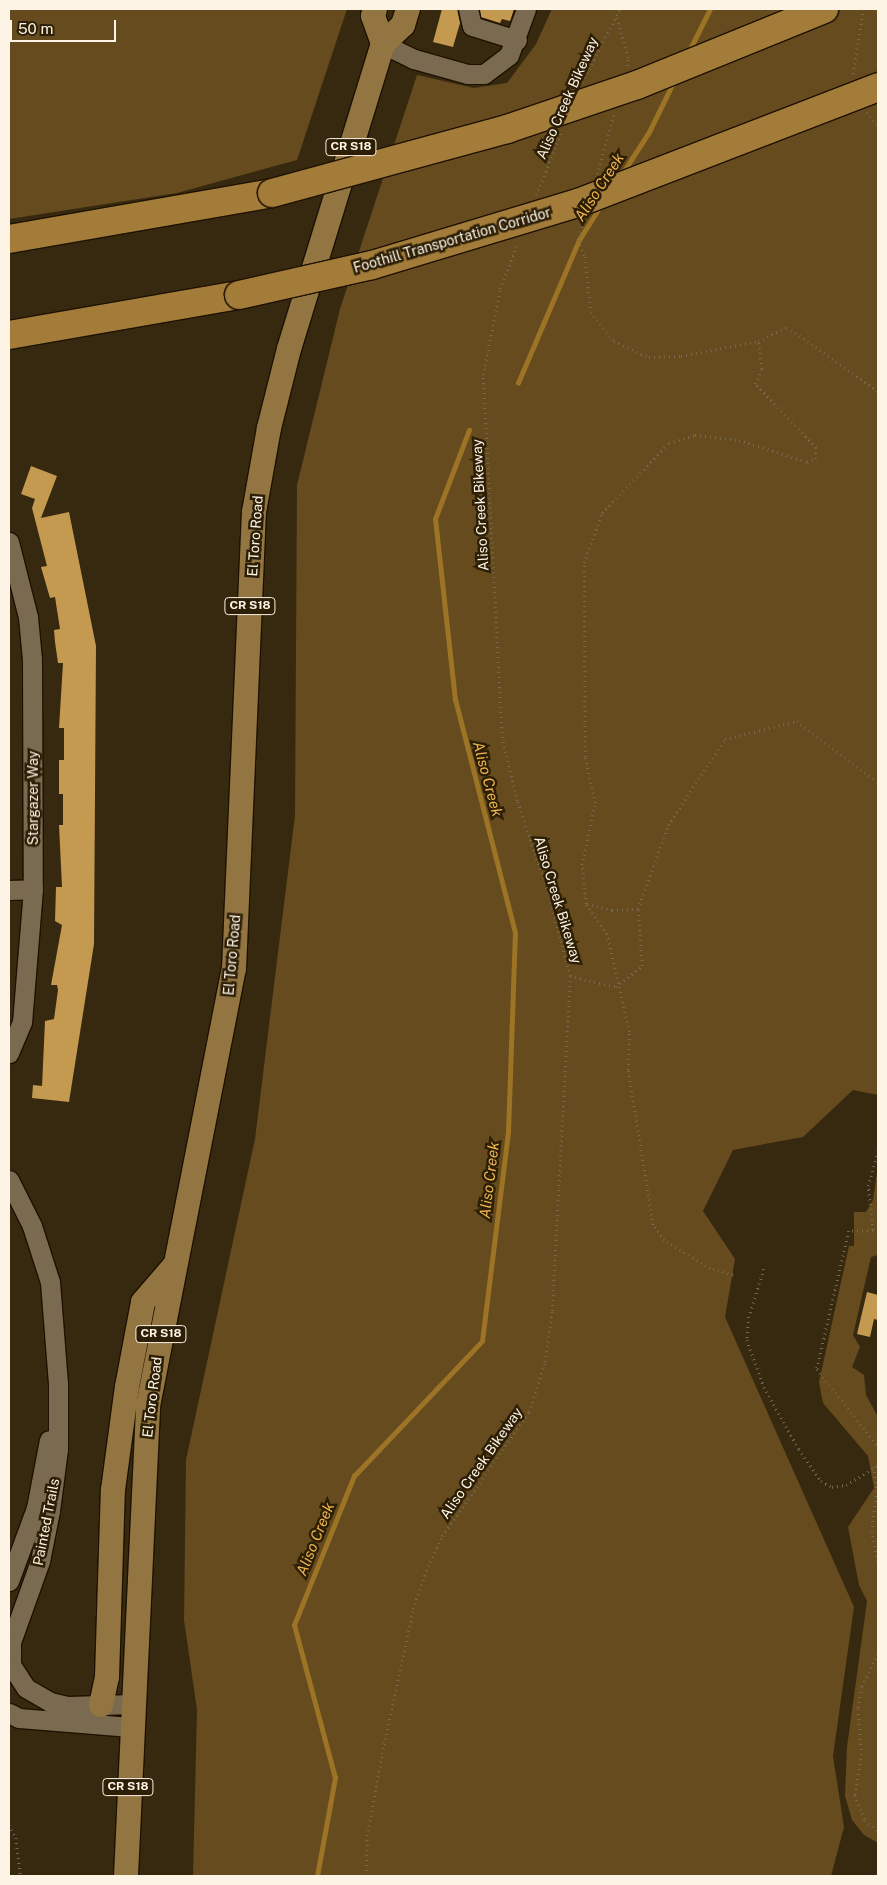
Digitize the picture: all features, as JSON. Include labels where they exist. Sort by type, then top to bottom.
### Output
[{"type":"highway","points":[[9,239],[272,193],[508,129],[637,85],[824,9]]},
{"type":"highway","name":"Foothill Transportation Corridor","points":[[9,335],[239,295],[372,265],[578,203],[871,94]]},
{"type":"main road","points":[[375,9],[373,16],[383,44]]},
{"type":"main road","name":"El Toro Road","points":[[126,1876],[132,1704],[148,1406],[234,969],[254,512],[267,437],[289,349],[383,44],[403,25],[408,9]]},
{"type":"main road","points":[[101,1705],[107,1676],[113,1490],[127,1387],[143,1302],[175,1265]]},
{"type":"street","points":[[468,9],[472,26],[517,40]]},
{"type":"street","points":[[383,44],[414,59],[467,74],[484,74],[498,67],[517,40],[526,9]]},
{"type":"street","name":"Stargazer Way","points":[[9,542],[28,617],[32,659],[34,889],[22,1022],[9,1053]]},
{"type":"street","points":[[9,890],[34,889]]},
{"type":"street","name":"Painted Trails","points":[[9,1180],[32,1226],[50,1282],[58,1351],[56,1418],[58,1449],[50,1511],[40,1561],[11,1642],[11,1665],[26,1688],[50,1702],[101,1705],[132,1704]]},
{"type":"street","name":"Painted Trails","points":[[9,1581],[36,1508],[45,1451],[56,1418]]},
{"type":"street","points":[[9,1713],[19,1718],[131,1728]]},
{"type":"path","name":"Aliso Creek Bikeway","points":[[580,88],[620,9]]},
{"type":"path","points":[[853,77],[863,9]]},
{"type":"path","points":[[617,16],[629,60],[626,69]]},
{"type":"path","points":[[871,94],[870,119],[878,126]]},
{"type":"path","points":[[595,183],[616,107]]},
{"type":"path","name":"Aliso Creek Bikeway","points":[[534,200],[562,131]]},
{"type":"path","points":[[587,211],[579,240],[585,257],[591,312],[614,341],[649,357],[681,356],[758,340],[786,328],[878,391]]},
{"type":"path","name":"Aliso Creek Bikeway","points":[[366,1876],[366,1836],[413,1609],[426,1571],[442,1536],[529,1412],[546,1362],[552,1311],[570,976],[548,893],[517,801],[502,738],[497,676],[483,375],[500,289],[520,236]]},
{"type":"path","points":[[733,1274],[710,1269],[664,1240],[652,1225],[628,1070],[629,1032],[616,987],[607,934],[586,904],[582,865],[595,803],[585,757],[584,563],[602,513],[669,443],[695,435],[739,440],[807,462],[815,459],[816,448],[755,384],[762,369],[758,340]]},
{"type":"path","points":[[616,987],[642,966],[638,909],[668,825],[725,739],[798,721],[878,782]]},
{"type":"path","points":[[586,904],[612,910],[638,909]]},
{"type":"path","points":[[570,976],[616,987]]},
{"type":"path","points":[[873,1230],[868,1186],[878,1150]]},
{"type":"path","points":[[878,1231],[849,1231],[817,1369],[878,1447]]},
{"type":"path","points":[[764,1269],[749,1317],[747,1340],[764,1387],[821,1481],[832,1486],[846,1485],[878,1465]]},
{"type":"path","points":[[874,1467],[877,1491],[872,1531],[878,1562]]},
{"type":"path","points":[[878,1654],[862,1687],[858,1709],[862,1754],[855,1795],[865,1820],[878,1831]]},
{"type":"path","points":[[9,1825],[16,1838],[21,1876]]},
{"type":"shaded area","points":[[9,9],[347,9],[297,160],[177,193],[9,219]]},
{"type":"shaded area","points":[[552,9],[878,9],[878,1095],[853,1090],[803,1137],[733,1150],[703,1211],[735,1259],[725,1317],[854,1607],[833,1756],[844,1827],[831,1876],[193,1876],[197,1710],[184,1620],[186,1460],[255,1139],[295,815],[297,485],[340,309],[417,75],[474,88],[507,83],[536,44]]},
{"type":"shaded area","points":[[878,1164],[878,1255],[871,1257],[853,1335],[860,1347],[852,1367],[864,1375],[866,1395],[878,1417],[878,1843],[864,1835],[852,1820],[845,1796],[847,1747],[867,1601],[859,1585],[848,1527],[874,1488],[868,1456],[823,1403],[819,1382],[849,1246],[854,1246],[854,1212],[866,1212],[873,1200]]},
{"type":"building","points":[[442,9],[457,9],[460,23],[453,47],[433,42]]},
{"type":"building","points":[[480,9],[514,9],[510,21],[502,19],[500,23],[481,17]]},
{"type":"building","points":[[31,466],[57,476],[41,518],[69,512],[96,646],[94,944],[69,1102],[32,1098],[33,1085],[42,1086],[45,1021],[54,1019],[58,990],[57,985],[51,985],[62,925],[55,921],[56,887],[62,887],[59,825],[63,825],[63,794],[59,794],[59,760],[64,760],[64,728],[59,728],[63,663],[58,663],[55,642],[54,630],[60,629],[55,597],[50,598],[41,567],[47,566],[32,508],[35,499],[21,494]]},
{"type":"building","points":[[867,1292],[878,1295],[878,1320],[874,1319],[870,1337],[857,1334]]},
{"type":"waterway","name":"Aliso Creek","points":[[688,53],[710,9]]},
{"type":"waterway","name":"Aliso Creek","points":[[622,174],[649,132],[674,81]]},
{"type":"waterway","name":"Aliso Creek","points":[[518,383],[579,240],[601,205]]},
{"type":"waterway","name":"Aliso Creek","points":[[317,1876],[335,1778],[294,1625],[354,1476],[482,1341],[508,1132],[515,933],[455,700],[435,519],[469,430]]}]
